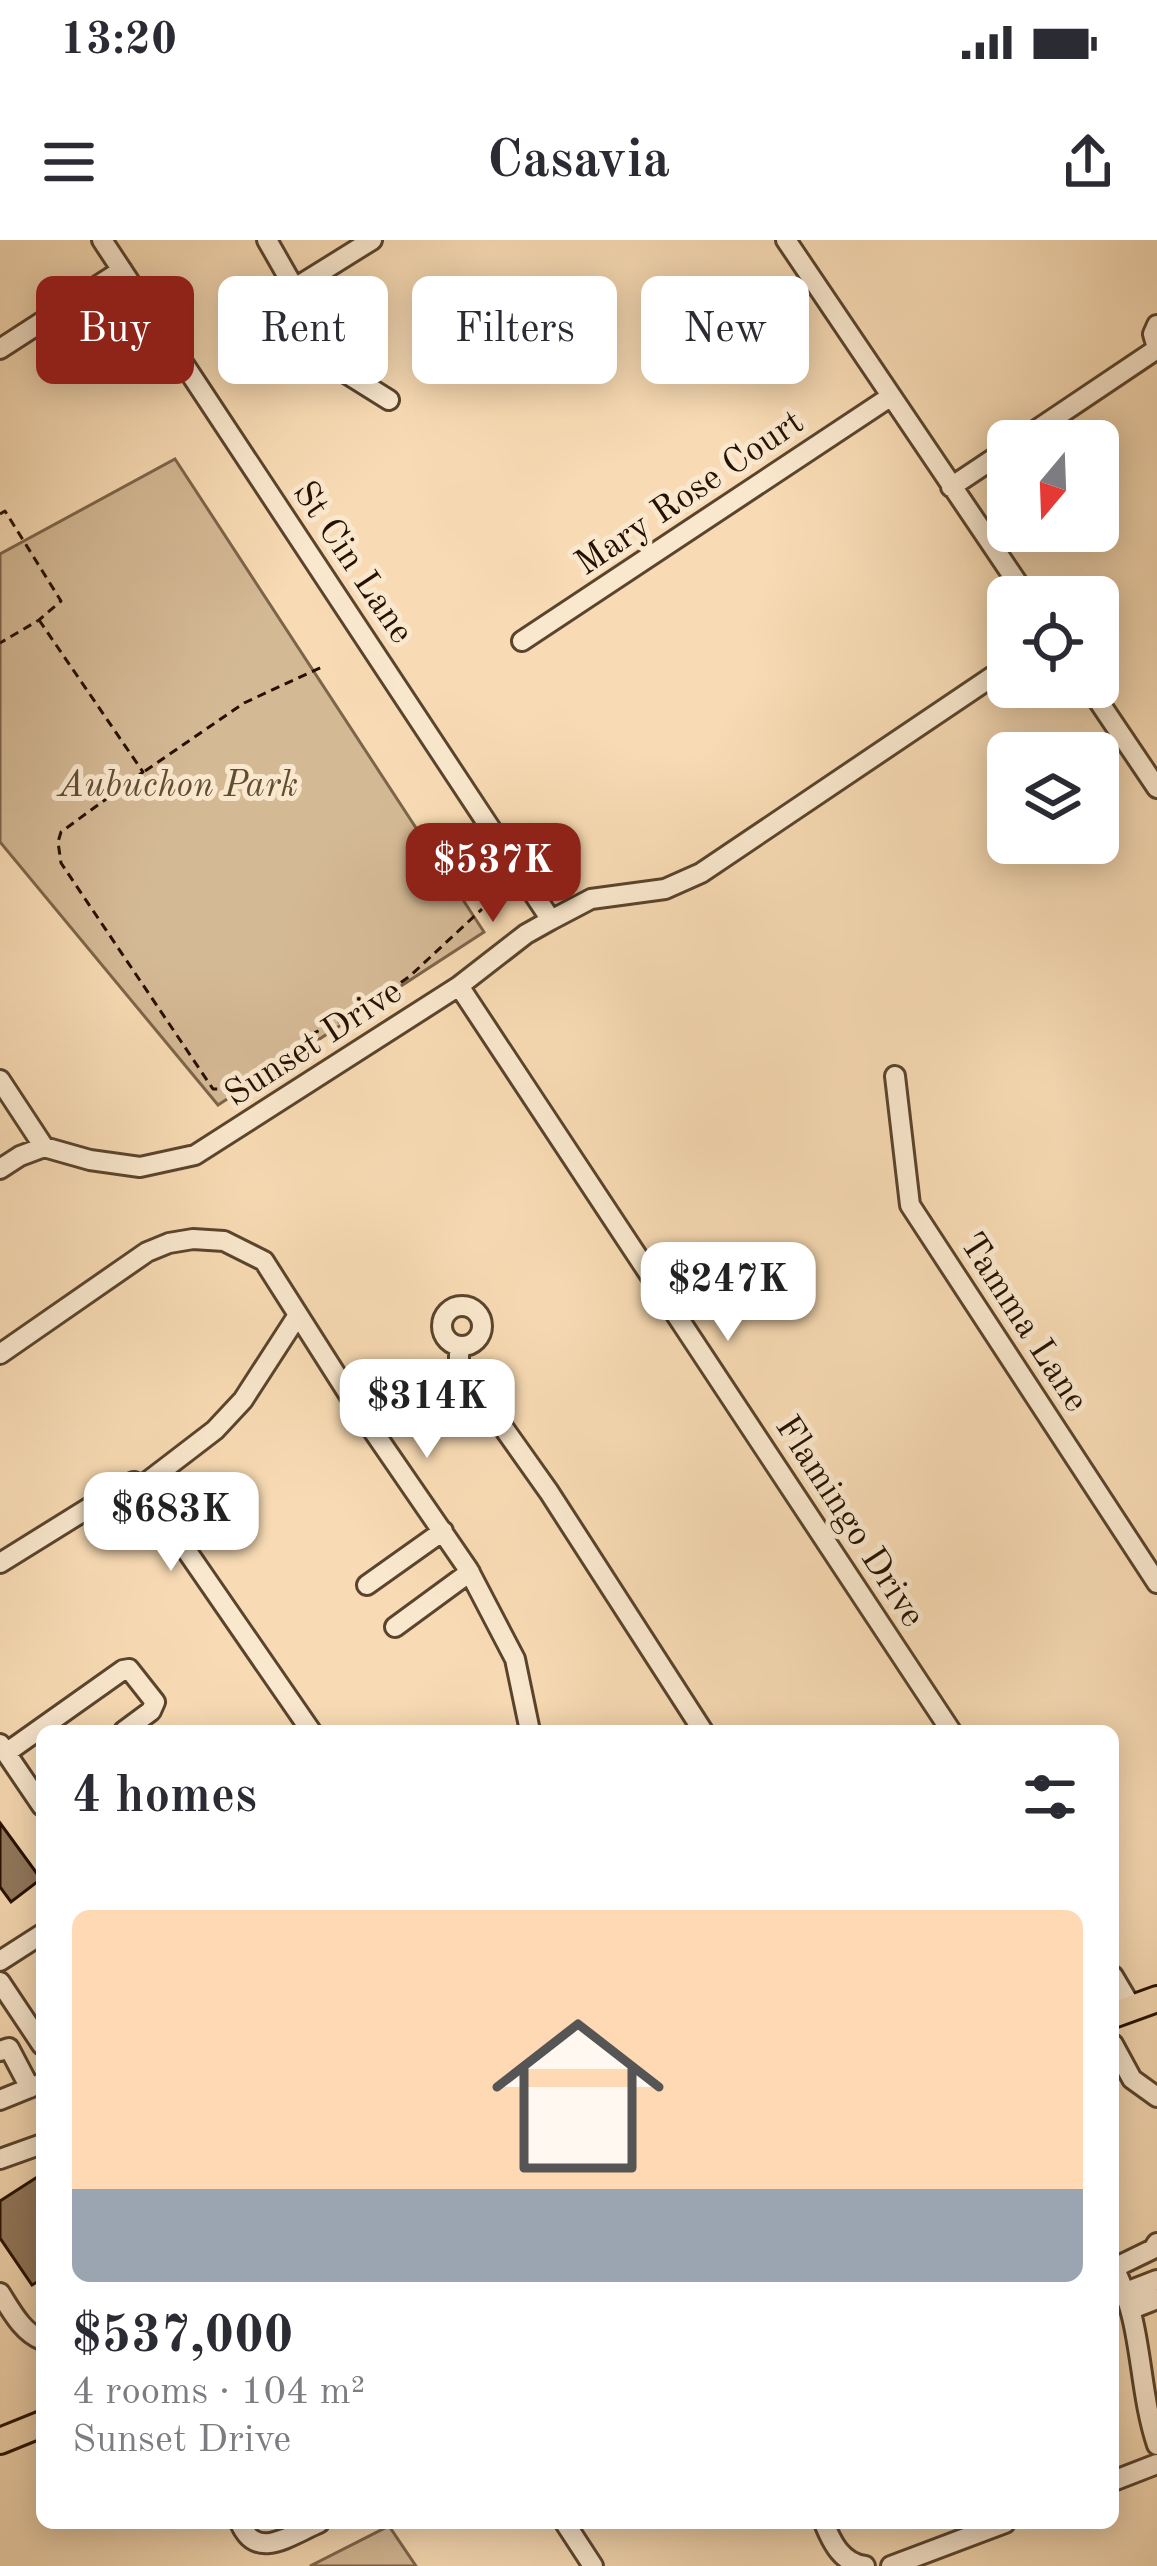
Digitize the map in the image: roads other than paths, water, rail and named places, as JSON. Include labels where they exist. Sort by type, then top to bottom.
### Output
[{"type":"main road","points":[[3,2433],[36,2425]]},
{"type":"street","name":"St Cin Lane","points":[[102,240],[550,920]]},
{"type":"street","points":[[266,240],[288,276]]},
{"type":"street","points":[[314,276],[372,240]]},
{"type":"street","points":[[786,240],[1013,576]]},
{"type":"street","points":[[0,350],[122,270]]},
{"type":"street","points":[[1051,420],[1157,348],[1153,334],[1157,325]]},
{"type":"street","points":[[363,384],[389,400]]},
{"type":"street","name":"Mary Rose Court","points":[[522,641],[890,397]]},
{"type":"street","points":[[952,487],[987,463]]},
{"type":"street","name":"Sunset Drive","points":[[44,1147],[140,1167],[195,1156],[459,986],[526,934],[591,899],[665,889],[701,873],[987,680]]},
{"type":"street","points":[[1103,708],[1157,788]]},
{"type":"street","name":"Flamingo Drive","points":[[459,986],[947,1725]]},
{"type":"street","name":"Tamma Lane","points":[[896,1076],[910,1205],[1157,1582]]},
{"type":"street","points":[[0,1080],[44,1147],[0,1169]]},
{"type":"street","points":[[0,1354],[147,1252],[169,1243],[224,1241],[264,1261],[470,1572],[515,1659],[529,1725]]},
{"type":"street","points":[[142,1486],[215,1430],[244,1400],[298,1315]]},
{"type":"street","points":[[459,1346],[458,1365],[549,1492],[699,1725]]},
{"type":"street","points":[[0,1563],[121,1488],[134,1482],[142,1486],[306,1725]]},
{"type":"street","points":[[367,1585],[443,1531]]},
{"type":"street","points":[[395,1628],[470,1572]]},
{"type":"street","points":[[38,1725],[129,1669],[155,1702],[132,1725]]},
{"type":"street","points":[[36,1727],[3,1748],[36,1792]]},
{"type":"street","points":[[0,1961],[36,1938]]},
{"type":"street","points":[[0,1982],[36,2036]]},
{"type":"street","points":[[1119,1982],[1142,2007]]},
{"type":"street","points":[[25,2019],[36,2011]]},
{"type":"street","points":[[0,2051],[9,2048],[36,2085],[0,2099]]},
{"type":"street","points":[[1119,2055],[1132,2079],[1157,2097]]},
{"type":"street","points":[[1119,2089],[1132,2079]]},
{"type":"street","points":[[0,2159],[36,2146]]},
{"type":"street","points":[[1119,2265],[1157,2243]]},
{"type":"street","points":[[1124,2299],[1157,2280]]},
{"type":"street","points":[[0,2293],[36,2338]]},
{"type":"street","points":[[1124,2299],[1157,2299]]},
{"type":"street","points":[[1124,2299],[1157,2445]]},
{"type":"street","points":[[1119,2479],[1157,2464]]},
{"type":"street","points":[[243,2529],[255,2543],[266,2546],[306,2529]]},
{"type":"street","points":[[569,2529],[593,2566]]},
{"type":"street","points":[[827,2529],[839,2552],[865,2566]]},
{"type":"street","points":[[891,2566],[989,2529]]},
{"type":"park label","name":"Aubuchon Park","points":[[178,783]]}]
